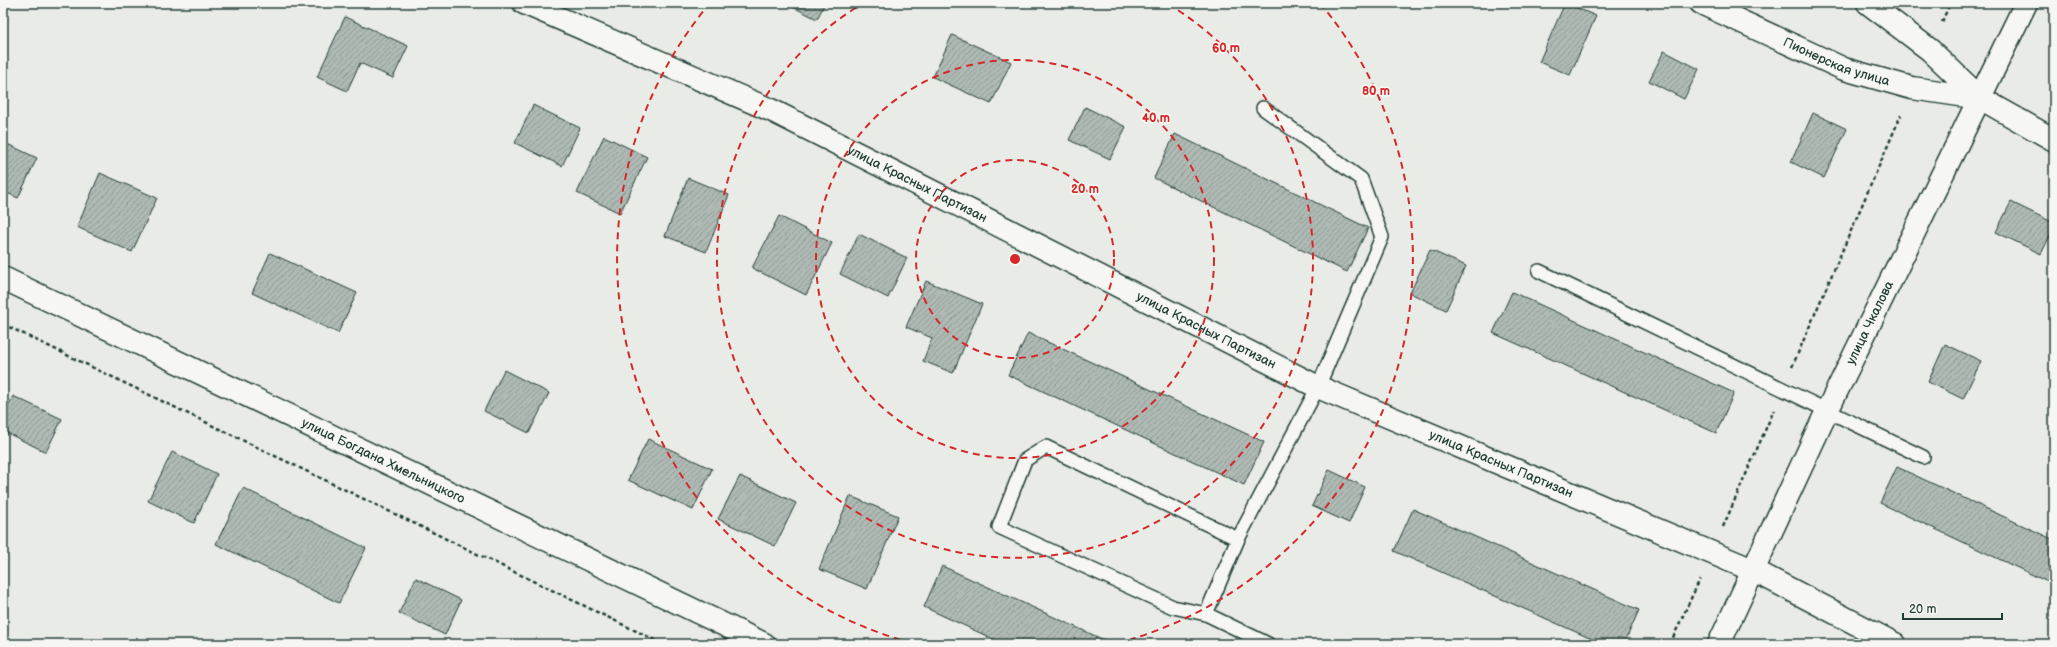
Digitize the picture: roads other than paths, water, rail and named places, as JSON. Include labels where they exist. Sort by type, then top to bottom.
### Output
[{"type":"street","name":"улица Красных Партизан","points":[[524,3],[773,111],[1318,387],[1755,570],[1895,644]]},
{"type":"street","name":"Пионерская улица","points":[[1701,3],[1844,69],[1912,88],[1980,98]]},
{"type":"street","name":"Пионерская улица","points":[[1868,3],[1930,50],[1980,98],[2054,140]]},
{"type":"street","name":"улица Чкалова","points":[[1719,644],[1755,570],[1827,411],[2026,3]]},
{"type":"street","name":"улица Богдана Хмельницкого","points":[[3,278],[764,644]]},
{"type":"lane","points":[[1206,614],[1238,539],[1318,387],[1382,237],[1361,179],[1263,108]]},
{"type":"lane","points":[[1540,271],[1923,457]]},
{"type":"lane","points":[[1238,539],[1046,447],[1025,460],[999,527],[1173,607],[1206,614],[1268,644]]}]
